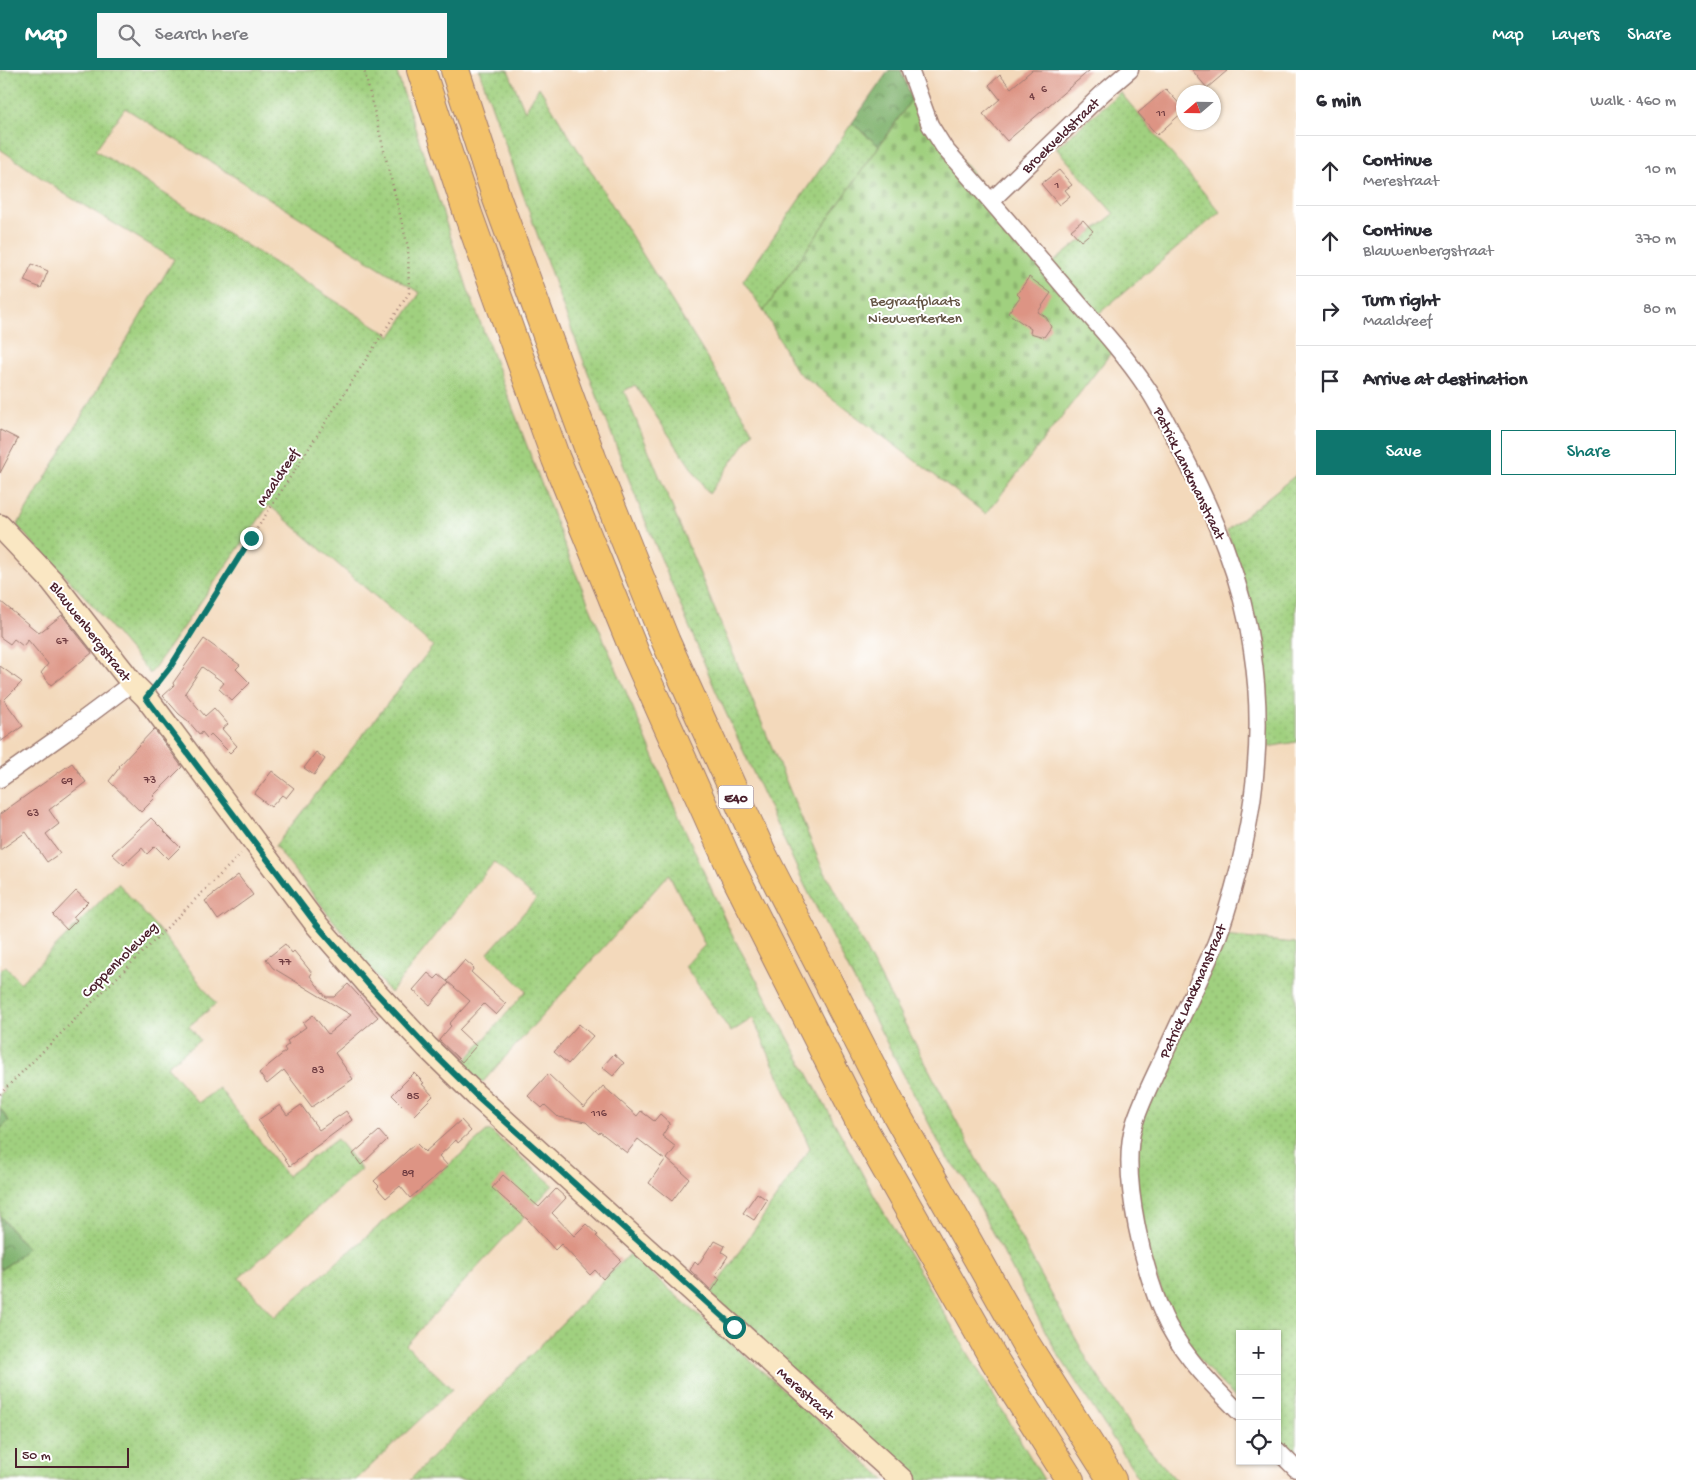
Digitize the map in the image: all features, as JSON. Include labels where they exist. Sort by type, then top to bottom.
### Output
[{"type":"highway","name":"E40","points":[[421,70],[468,214],[556,459],[635,653],[731,868],[864,1130],[995,1361],[1070,1480]]},
{"type":"highway","name":"E40","points":[[455,70],[497,199],[596,467],[666,642],[763,855],[895,1112],[1024,1341],[1112,1480]]},
{"type":"street","name":"Patrick Lanckmanstraat","points":[[910,70],[930,125],[944,150],[991,201],[1119,350],[1159,406],[1203,492],[1218,526],[1242,594],[1256,678],[1257,711],[1255,762],[1246,839],[1240,867],[1218,935],[1134,1124],[1130,1155],[1132,1189],[1141,1246],[1161,1309],[1168,1325],[1193,1363],[1236,1409]]},
{"type":"street","name":"Broekveldstraat","points":[[991,201],[1103,93],[1130,70]]},
{"type":"street","name":"Blauwenbergstraat","points":[[0,526],[52,581],[139,690],[316,924],[369,985],[427,1047],[476,1095],[710,1306]]},
{"type":"street","points":[[0,779],[65,734],[139,690]]},
{"type":"street","name":"Merestraat","points":[[710,1306],[902,1480]]},
{"type":"street","points":[[1281,1454],[1296,1468]]},
{"type":"path","name":"Maaldreef","points":[[139,690],[171,666],[209,603],[409,293],[408,247],[364,70]]},
{"type":"path","name":"Coppenholeweg","points":[[0,1094],[254,840]]},
{"type":"green space","points":[[0,70],[396,70],[468,290],[571,562],[674,805],[730,931],[876,1199],[1044,1480],[917,1480],[709,1296],[810,1148],[753,1018],[731,1032],[685,966],[705,945],[669,874],[482,1083],[462,1065],[526,991],[488,953],[536,899],[494,862],[390,993],[275,846],[433,646],[269,505],[150,674],[87,599],[17,526],[174,259],[63,193],[0,149]],"holes":[[[125,108],[420,293],[391,336],[95,150]]]},
{"type":"green space","points":[[479,70],[508,70],[525,111],[539,87],[753,432],[709,494],[635,385],[624,391],[820,863],[945,1100],[1088,1361],[1135,1434],[1176,1480],[1140,1480],[1056,1351],[966,1180],[947,1158],[805,886],[715,689],[638,503],[563,307]]},
{"type":"green space","points":[[889,70],[901,70],[912,99],[879,146],[852,123]]},
{"type":"green space","points":[[1120,92],[1220,212],[1098,314],[1051,264],[1114,214],[1056,148]]},
{"type":"green space","name":"Begraafplaats Nieuwerkerken","points":[[912,99],[1114,349],[986,514],[796,371],[764,311]]},
{"type":"green space","points":[[852,123],[879,146],[764,311],[743,281]]},
{"type":"green space","points":[[1296,475],[1296,742],[1262,748],[1262,686],[1259,640],[1250,601],[1227,530]]},
{"type":"green space","points":[[118,883],[163,935],[216,1004],[189,1026],[200,1040],[167,1066],[198,1103],[219,1088],[287,1176],[337,1139],[361,1169],[239,1278],[274,1317],[489,1130],[553,1185],[406,1345],[452,1389],[356,1480],[0,1480],[0,1270],[16,1259],[27,1248],[0,1216],[0,1129],[9,1121],[0,1108],[0,1094],[4,1090],[0,1085],[0,971],[6,966],[20,983]]},
{"type":"green space","points":[[1223,936],[1296,943],[1296,1459],[1281,1444],[1281,1330],[1236,1330],[1236,1399],[1203,1364],[1186,1341],[1172,1316],[1149,1254],[1137,1191],[1136,1132]]},
{"type":"green space","points":[[0,1108],[9,1121],[0,1129]]},
{"type":"green space","points":[[0,1216],[27,1248],[16,1259],[0,1270]]},
{"type":"green space","points":[[629,1254],[886,1480],[410,1480]]},
{"type":"building","points":[[1032,70],[1090,70],[1007,141],[983,114],[1000,99],[989,85],[1000,75],[1011,88]]},
{"type":"building","points":[[1192,70],[1228,70],[1210,85],[1204,85]]},
{"type":"building","points":[[1166,89],[1176,100],[1176,118],[1157,135],[1138,113]]},
{"type":"building","points":[[1059,170],[1072,185],[1065,190],[1070,196],[1059,205],[1041,184]]},
{"type":"building","points":[[1083,220],[1093,231],[1081,241],[1071,230]]},
{"type":"building","points":[[32,264],[48,271],[41,288],[24,281]]},
{"type":"building","points":[[1029,277],[1051,293],[1038,312],[1046,317],[1051,327],[1044,337],[1030,333],[1031,329],[1008,313],[1020,297],[1017,294]]},
{"type":"building","points":[[0,430],[18,439],[0,473]]},
{"type":"building","points":[[0,601],[39,633],[62,615],[92,653],[51,685],[41,673],[48,664],[28,640],[23,646],[14,639],[10,644],[0,637]]},
{"type":"building","points":[[204,639],[240,665],[236,669],[250,683],[232,701],[219,689],[224,683],[202,667],[185,693],[205,716],[214,708],[228,724],[222,729],[237,746],[230,753],[211,734],[207,738],[202,732],[200,735],[163,696],[174,686],[173,683]]},
{"type":"building","points":[[0,666],[22,682],[4,700],[23,726],[0,742]]},
{"type":"building","points":[[154,729],[182,767],[153,796],[155,798],[141,812],[109,781],[119,766]]},
{"type":"building","points":[[316,752],[325,759],[314,775],[304,768]]},
{"type":"building","points":[[72,763],[86,782],[49,810],[59,824],[46,834],[60,853],[47,862],[26,832],[0,850],[0,814]]},
{"type":"building","points":[[272,771],[294,788],[286,798],[282,795],[271,807],[254,794]]},
{"type":"building","points":[[151,818],[180,847],[168,859],[155,846],[147,854],[142,848],[124,865],[112,854]]},
{"type":"building","points":[[238,875],[253,895],[218,920],[205,901]]},
{"type":"building","points":[[76,891],[88,902],[73,917],[77,920],[67,930],[53,915]]},
{"type":"building","points":[[285,944],[292,953],[294,951],[312,973],[310,976],[326,997],[334,997],[348,984],[378,1017],[335,1053],[353,1079],[312,1107],[284,1070],[267,1084],[259,1073],[286,1051],[284,1048],[289,1044],[287,1041],[306,1027],[303,1023],[313,1015],[328,1034],[351,1015],[273,968],[266,959]]},
{"type":"building","points":[[465,960],[474,968],[471,972],[506,1004],[496,1015],[484,1004],[459,1030],[476,1046],[462,1062],[439,1040],[451,1026],[449,1024],[470,1001],[447,981]]},
{"type":"building","points":[[428,973],[435,979],[439,975],[449,983],[430,1005],[413,990]]},
{"type":"building","points":[[579,1024],[593,1036],[568,1064],[554,1052]]},
{"type":"building","points":[[614,1054],[624,1063],[613,1076],[602,1067]]},
{"type":"building","points":[[414,1073],[433,1096],[413,1116],[392,1095]]},
{"type":"building","points":[[548,1074],[584,1108],[603,1086],[637,1116],[641,1111],[654,1121],[660,1114],[670,1123],[662,1136],[676,1147],[667,1159],[689,1178],[672,1201],[649,1183],[665,1160],[638,1139],[627,1153],[600,1132],[599,1134],[586,1122],[558,1117],[545,1105],[542,1108],[528,1096]]},
{"type":"building","points":[[280,1105],[287,1115],[301,1105],[319,1130],[346,1111],[352,1120],[290,1166],[258,1120]]},
{"type":"building","points":[[461,1120],[471,1131],[458,1143],[456,1140],[439,1156],[448,1166],[410,1198],[400,1186],[386,1198],[377,1188],[379,1186],[374,1181],[416,1143],[425,1152]]},
{"type":"building","points":[[379,1131],[387,1140],[361,1165],[353,1154]]},
{"type":"building","points":[[503,1175],[539,1207],[556,1189],[566,1198],[552,1213],[574,1236],[586,1224],[621,1260],[603,1279],[595,1270],[590,1275],[561,1244],[555,1250],[528,1220],[492,1188]]},
{"type":"building","points":[[757,1193],[767,1200],[754,1220],[743,1213]]},
{"type":"building","points":[[715,1241],[725,1246],[722,1252],[728,1256],[715,1276],[720,1279],[712,1291],[690,1270],[695,1262],[698,1265]]},
{"type":"route","points":[[251,538],[171,666],[146,698],[316,924],[369,985],[427,1047],[476,1095],[734,1327]]}]
